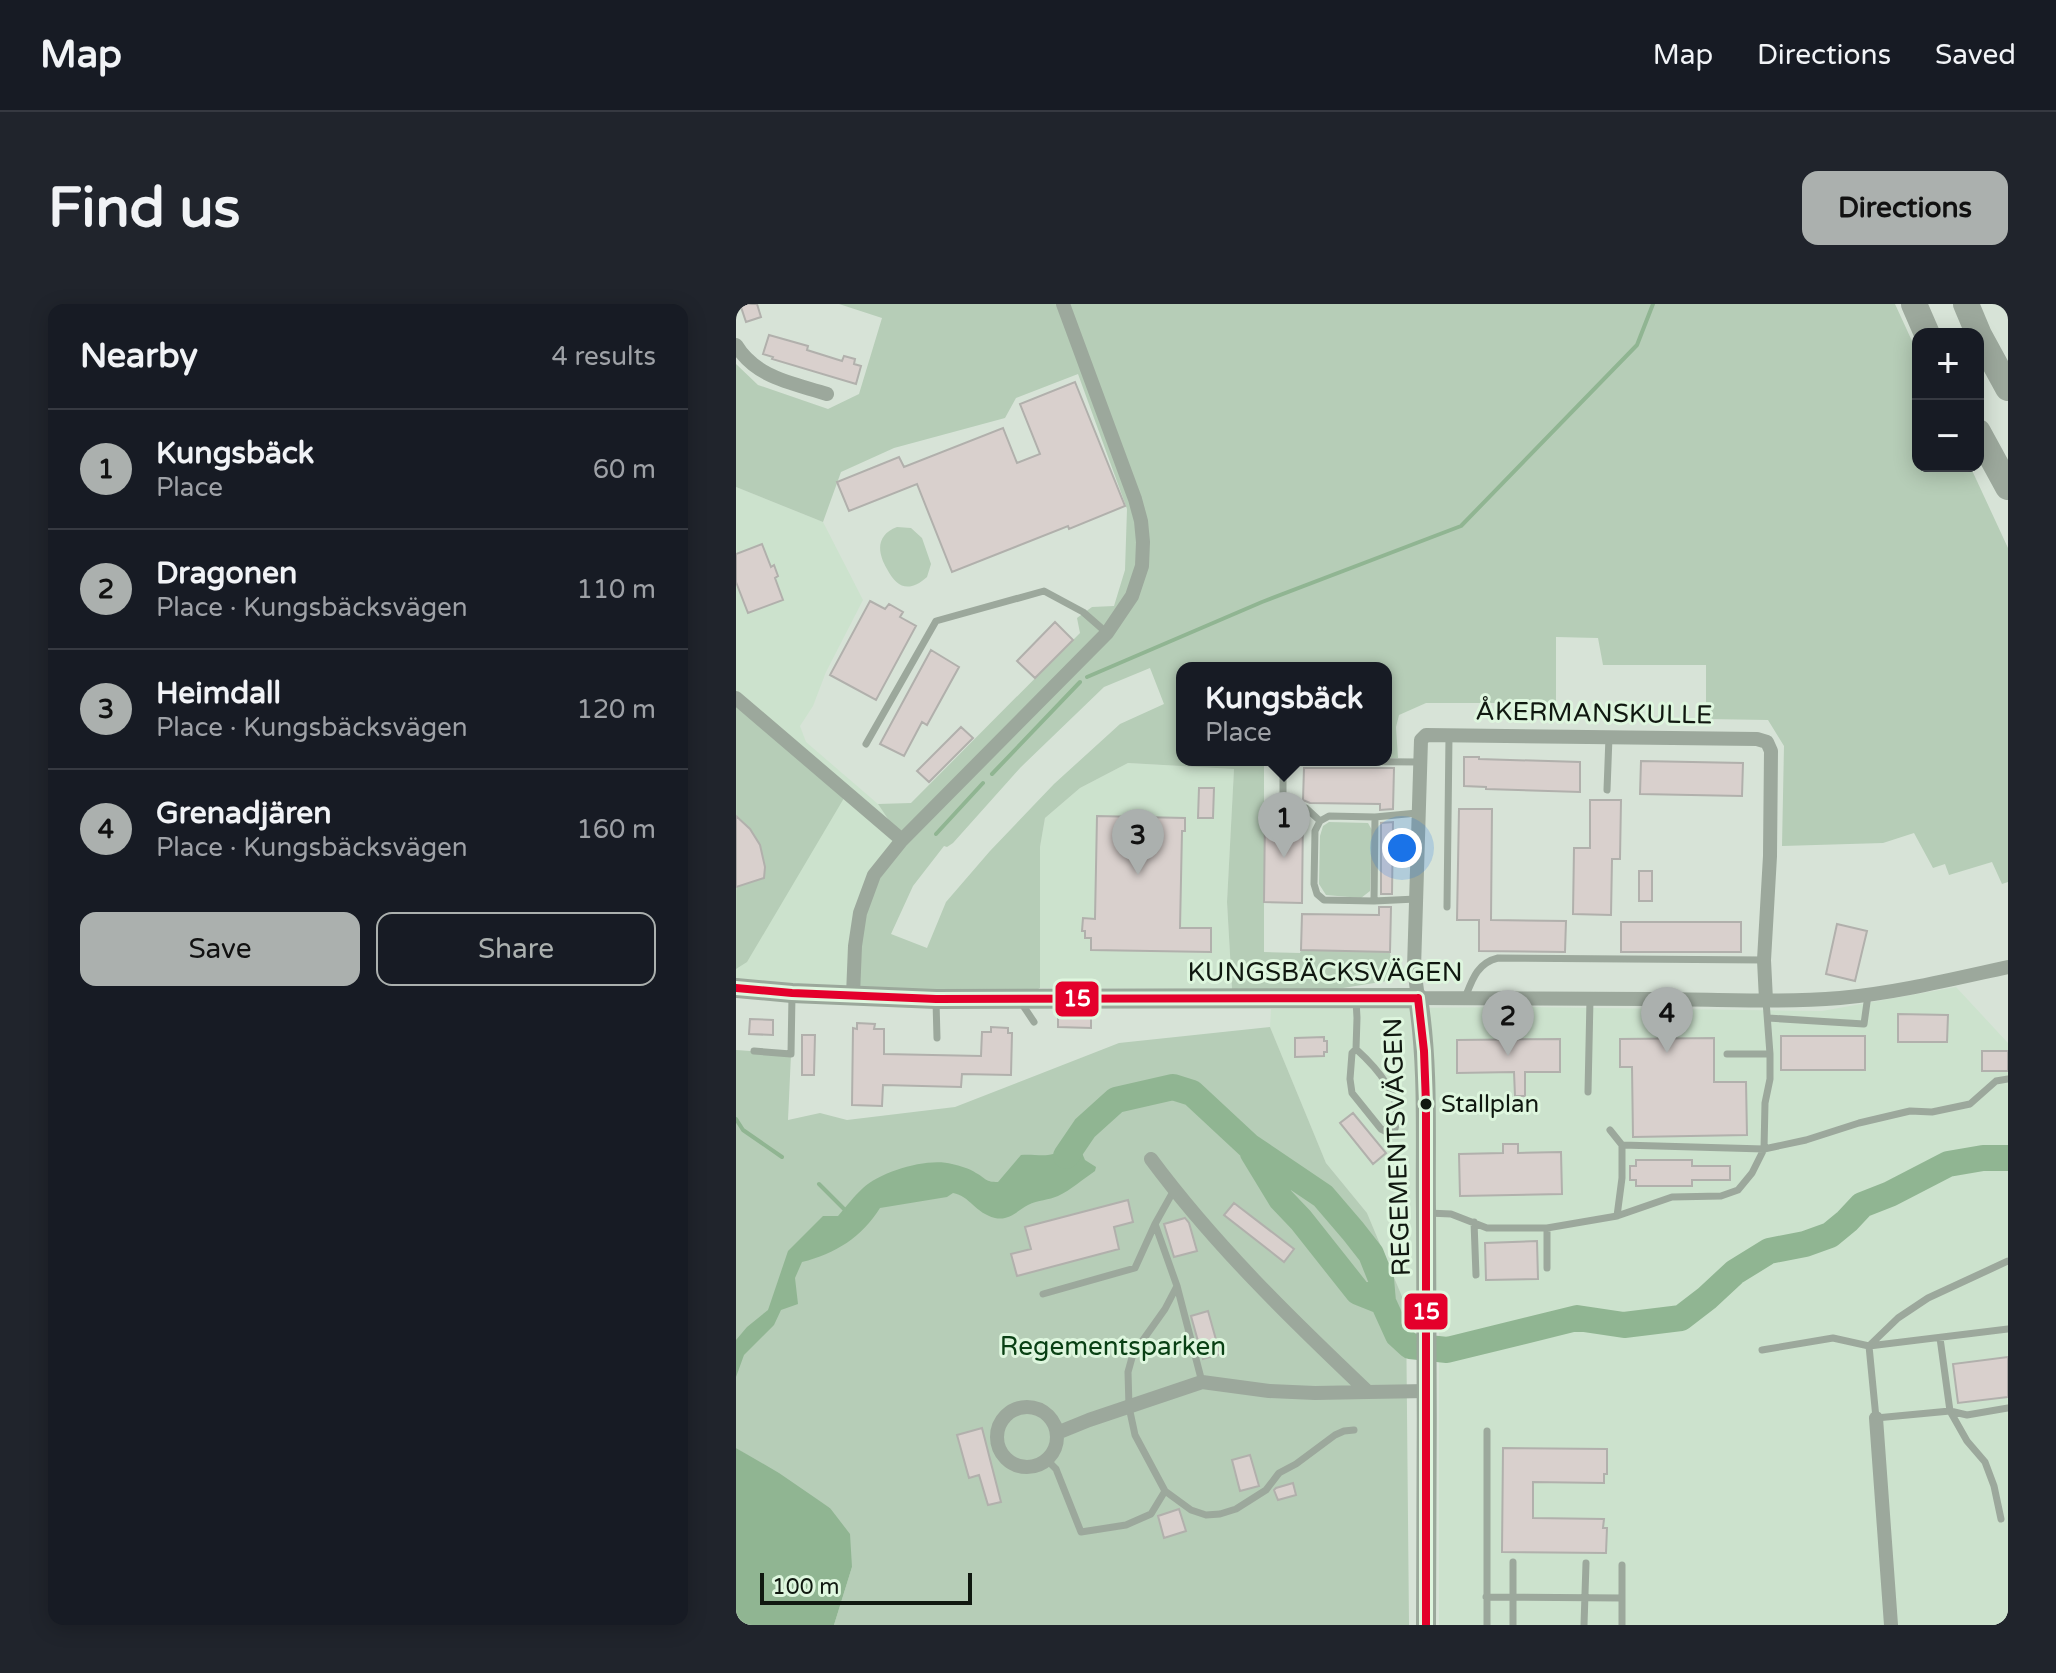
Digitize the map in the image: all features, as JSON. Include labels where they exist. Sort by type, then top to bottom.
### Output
[{"type":"highway","points":[[1914,304],[1924,328]]},
{"type":"highway","points":[[1966,304],[2008,388]]},
{"type":"highway","points":[[1984,443],[2008,487]]},
{"type":"street","points":[[853,995],[860,913],[874,875],[902,840],[1107,633],[1132,596],[1142,566],[1141,521],[1135,499],[1063,304]]},
{"type":"street","points":[[736,345],[750,364],[763,373],[827,394]]},
{"type":"street","points":[[736,698],[902,840]]},
{"type":"street","name":"ÅKERMANSKULLE","points":[[1419,762],[1421,740],[1426,735],[1757,739],[1767,742],[1771,751],[1764,960],[1766,1000]]},
{"type":"street","points":[[1418,998],[1414,968],[1419,762]]},
{"type":"street","name":"KUNGSBÄCKSVÄGEN","points":[[736,988],[936,999],[1766,1000],[1868,995],[2008,967]]},
{"type":"street","name":"REGEMENTSVÄGEN","points":[[1418,998],[1423,1028],[1426,1213],[1426,1625]]},
{"type":"street","points":[[1151,1159],[1174,1190],[1255,1279],[1368,1392]]},
{"type":"street","points":[[1057,1433],[1202,1382],[1269,1391],[1315,1393],[1427,1391]]},
{"type":"street","points":[[1025,1406],[1042,1410],[1050,1416],[1057,1433],[1057,1443],[1047,1460],[1029,1467],[1011,1463],[1003,1457],[996,1439],[1000,1421],[1007,1413],[1025,1406]]},
{"type":"street","points":[[1876,1418],[1891,1625]]},
{"type":"lane","points":[[866,744],[936,621],[1044,591],[1083,612],[1107,633]]},
{"type":"lane","points":[[1447,907],[1449,736]]},
{"type":"lane","points":[[1607,790],[1609,737]]},
{"type":"lane","points":[[1392,762],[1419,762]]},
{"type":"lane","points":[[1283,766],[1283,801],[1306,808],[1320,821]]},
{"type":"lane","points":[[1416,899],[1324,900],[1317,894],[1314,884],[1315,831],[1320,821],[1329,816],[1375,817],[1417,813]]},
{"type":"lane","points":[[1374,901],[1375,817]]},
{"type":"lane","points":[[1465,998],[1479,967],[1487,960],[1498,958],[1764,960]]},
{"type":"lane","points":[[754,1051],[791,1054],[792,993]]},
{"type":"lane","points":[[1768,1018],[1864,1024],[1868,995]]},
{"type":"lane","points":[[1355,998],[1357,1018],[1356,1049],[1352,1053],[1350,1079],[1352,1093],[1381,1129],[1387,1132],[1395,1129],[1398,1119],[1396,1103],[1382,1077],[1356,1049]]},
{"type":"lane","points":[[936,999],[937,1038]]},
{"type":"lane","points":[[1019,999],[1034,1022]]},
{"type":"lane","points":[[1588,1092],[1590,999]]},
{"type":"lane","points":[[1426,1213],[1451,1214],[1487,1228],[1547,1228],[1617,1216],[1672,1197],[1721,1196],[1738,1190],[1752,1173],[1764,1149],[1765,1103],[1770,1079],[1766,1000]]},
{"type":"lane","points":[[1727,1054],[1770,1054]]},
{"type":"lane","points":[[1622,1145],[1764,1149],[1910,1111],[1932,1112],[1970,1104],[1996,1081],[2008,1079]]},
{"type":"lane","points":[[1610,1130],[1622,1145],[1617,1216]]},
{"type":"lane","points":[[1043,1294],[1135,1268],[1174,1190]]},
{"type":"lane","points":[[1474,1222],[1476,1275]]},
{"type":"lane","points":[[1155,1224],[1177,1286],[1202,1382]]},
{"type":"lane","points":[[1547,1228],[1547,1268]]},
{"type":"lane","points":[[1869,1346],[1898,1318],[1928,1298],[2008,1261]]},
{"type":"lane","points":[[1177,1286],[1165,1309],[1133,1354],[1128,1372],[1129,1407],[1135,1435],[1165,1491],[1191,1510],[1206,1515],[1236,1509],[1266,1490],[1279,1473],[1335,1435],[1354,1430]]},
{"type":"lane","points":[[1762,1350],[1833,1338],[1869,1346],[2008,1329]]},
{"type":"lane","points":[[1940,1338],[1950,1411],[1967,1441],[1985,1462],[2001,1519]]},
{"type":"lane","points":[[1869,1346],[1876,1418],[1950,1411],[1967,1415],[2008,1408]]},
{"type":"lane","points":[[1487,1431],[1487,1625]]},
{"type":"lane","points":[[1047,1460],[1056,1469],[1081,1532],[1126,1525],[1151,1514],[1165,1491]]},
{"type":"lane","points":[[1513,1562],[1513,1625]]},
{"type":"lane","points":[[1584,1625],[1586,1563]]},
{"type":"lane","points":[[1622,1565],[1622,1625]]},
{"type":"lane","points":[[1486,1597],[1622,1598]]},
{"type":"shaded area","points":[[736,487],[823,522],[863,600],[826,672],[813,706],[800,726],[806,742],[878,804],[902,840],[853,995],[736,986]]},
{"type":"shaded area","points":[[1128,763],[1234,769],[1227,902],[1232,989],[1040,988],[1040,847],[1045,818],[1080,788]]},
{"type":"shaded area","points":[[1956,987],[2008,1043],[2008,1625],[1439,1625],[1439,1331],[1406,1306],[1367,1213],[1326,1163],[1270,1027],[1271,1009],[1522,1007],[1822,1011]]},
{"type":"shaded area","points":[[1077,1120],[1089,1132],[1082,1153],[1085,1160],[1096,1167],[1095,1171],[1063,1194],[1032,1203],[1000,1219],[988,1216],[964,1197],[953,1193],[947,1197],[880,1208],[865,1228],[847,1243],[802,1262],[795,1278],[798,1304],[781,1310],[774,1325],[744,1355],[736,1377],[736,1340],[768,1310],[788,1251],[823,1216],[838,1216],[863,1188],[881,1176],[918,1164],[952,1164],[988,1181],[998,1182],[1021,1155],[1048,1155],[1059,1151]]},
{"type":"shaded area","points":[[736,1448],[830,1508],[850,1534],[852,1567],[834,1625],[736,1625]]},
{"type":"green space","points":[[839,304],[1895,304],[1912,341],[1912,472],[1973,472],[2008,548],[2008,882],[2002,884],[1992,862],[1949,875],[1945,864],[1933,868],[1914,833],[1883,843],[1782,846],[1784,746],[1768,720],[1706,719],[1706,665],[1603,665],[1598,638],[1556,637],[1556,703],[1426,703],[1399,715],[1396,727],[1398,758],[1392,758],[1392,662],[1176,662],[1176,766],[1128,763],[1080,788],[1045,818],[1040,847],[1040,988],[1019,999],[853,995],[860,913],[902,840],[878,804],[911,803],[1080,633],[1077,618],[1092,607],[1114,606],[1125,570],[1127,509],[1078,374],[1016,398],[1005,418],[894,448],[841,472],[823,522],[736,487],[736,364],[758,385],[828,409],[859,394],[882,318]],"holes":[[[1150,668],[1164,704],[1120,724],[1054,784],[946,902],[927,948],[891,934],[913,886],[944,846],[953,843],[1021,767],[1104,687]]]},
{"type":"green space","points":[[897,527],[911,528],[922,538],[931,564],[927,577],[909,587],[895,581],[881,556],[882,539]]},
{"type":"green space","points":[[736,698],[847,793],[747,962],[736,969]]},
{"type":"green space","points":[[1181,766],[1264,766],[1264,952],[1390,952],[1393,980],[1324,991],[1232,989],[1227,902],[1234,769]]},
{"type":"green space","points":[[1329,822],[1368,823],[1372,830],[1370,891],[1361,898],[1326,895],[1319,884],[1320,836],[1323,826]]},
{"type":"green space","name":"Regementsparken","points":[[1270,1027],[1326,1163],[1367,1213],[1406,1306],[1409,1625],[834,1625],[852,1567],[830,1508],[736,1448],[736,1050],[791,1054],[788,1120],[820,1113],[847,1120],[955,1107],[1119,1043]]},
{"type":"building","points":[[740,304],[757,304],[761,317],[746,322]]},
{"type":"building","points":[[769,335],[808,346],[807,350],[842,361],[844,356],[855,359],[854,364],[861,366],[856,384],[763,354]]},
{"type":"building","points":[[1075,382],[1125,506],[952,572],[917,484],[849,511],[837,482],[899,457],[904,467],[1003,428],[1017,463],[1040,454],[1020,404]]},
{"type":"building","points":[[762,544],[771,567],[774,565],[783,600],[748,613],[736,582],[736,554]]},
{"type":"building","points":[[870,601],[885,609],[889,604],[903,612],[900,617],[916,626],[876,700],[830,675]]},
{"type":"building","points":[[1055,622],[1073,640],[1035,678],[1017,661]]},
{"type":"building","points":[[931,650],[959,667],[927,725],[922,722],[904,756],[880,744]]},
{"type":"building","points":[[961,727],[973,738],[929,782],[917,771]]},
{"type":"building","points":[[1464,757],[1580,762],[1580,792],[1464,786]]},
{"type":"building","points":[[1641,761],[1743,763],[1742,796],[1640,794]]},
{"type":"building","points":[[1304,768],[1394,768],[1393,809],[1380,810],[1380,804],[1310,803],[1303,800]]},
{"type":"building","points":[[1199,788],[1214,788],[1213,818],[1198,818]]},
{"type":"building","points":[[1590,800],[1621,800],[1620,859],[1612,859],[1611,915],[1573,914],[1574,848],[1590,848]]},
{"type":"building","points":[[1459,809],[1492,809],[1491,920],[1566,921],[1565,952],[1479,951],[1479,920],[1457,920]]},
{"type":"building","points":[[1265,813],[1303,814],[1302,903],[1264,902]]},
{"type":"building","points":[[736,816],[750,829],[760,845],[765,867],[764,878],[736,887]]},
{"type":"building","points":[[1097,816],[1185,818],[1185,831],[1182,831],[1180,928],[1211,928],[1211,952],[1091,950],[1091,938],[1085,938],[1085,931],[1082,931],[1083,918],[1095,919]]},
{"type":"building","points":[[1393,822],[1392,894],[1381,894],[1381,823]]},
{"type":"building","points":[[1639,871],[1652,871],[1652,901],[1639,901]]},
{"type":"building","points":[[1379,907],[1391,907],[1390,952],[1301,950],[1302,914],[1379,915]]},
{"type":"building","points":[[1621,922],[1741,922],[1741,952],[1621,952]]},
{"type":"building","points":[[1837,924],[1867,931],[1855,981],[1826,974]]},
{"type":"building","points":[[1058,1012],[1091,1012],[1091,1028],[1058,1027]]},
{"type":"building","points":[[1898,1014],[1948,1015],[1947,1042],[1898,1042]]},
{"type":"building","points":[[750,1019],[773,1020],[773,1035],[749,1034]]},
{"type":"building","points":[[857,1023],[875,1024],[874,1029],[884,1029],[884,1054],[981,1056],[982,1032],[991,1032],[991,1027],[1008,1028],[1008,1033],[1012,1033],[1011,1075],[962,1074],[961,1087],[883,1085],[882,1106],[852,1105],[853,1028],[857,1029]]},
{"type":"building","points":[[802,1035],[815,1035],[814,1075],[802,1075]]},
{"type":"building","points":[[1781,1036],[1865,1036],[1865,1070],[1781,1070]]},
{"type":"building","points":[[1324,1037],[1327,1052],[1324,1056],[1295,1057],[1295,1038]]},
{"type":"building","points":[[1714,1038],[1714,1082],[1746,1082],[1747,1135],[1633,1137],[1632,1067],[1620,1067],[1620,1039]]},
{"type":"building","points":[[1560,1039],[1560,1072],[1525,1072],[1525,1096],[1515,1096],[1514,1072],[1457,1073],[1457,1040]]},
{"type":"building","points":[[1982,1051],[2008,1051],[2008,1071],[1982,1071]]},
{"type":"building","points":[[1353,1113],[1386,1153],[1373,1164],[1340,1123]]},
{"type":"building","points":[[1503,1144],[1518,1144],[1518,1153],[1561,1152],[1562,1194],[1460,1196],[1459,1154],[1503,1153]]},
{"type":"building","points":[[1636,1160],[1692,1160],[1692,1166],[1730,1166],[1730,1180],[1692,1180],[1692,1186],[1636,1186],[1636,1180],[1630,1180],[1630,1166],[1636,1166]]},
{"type":"building","points":[[1128,1200],[1133,1222],[1114,1227],[1119,1249],[1017,1276],[1011,1254],[1031,1249],[1025,1227]]},
{"type":"building","points":[[1234,1203],[1294,1249],[1284,1262],[1224,1215]]},
{"type":"building","points":[[1185,1218],[1197,1251],[1174,1257],[1164,1224]]},
{"type":"building","points":[[1537,1241],[1538,1279],[1486,1280],[1485,1243]]},
{"type":"building","points":[[1208,1311],[1220,1354],[1203,1359],[1191,1316]]},
{"type":"building","points":[[2008,1357],[2008,1397],[1958,1403],[1953,1364]]},
{"type":"building","points":[[982,1428],[1001,1502],[988,1505],[979,1475],[969,1478],[957,1435]]},
{"type":"building","points":[[1503,1448],[1607,1449],[1604,1483],[1533,1482],[1533,1518],[1604,1519],[1603,1528],[1607,1528],[1606,1553],[1502,1552]]},
{"type":"building","points":[[1250,1455],[1259,1486],[1240,1491],[1232,1460]]},
{"type":"building","points":[[1293,1483],[1296,1495],[1278,1500],[1274,1490]]},
{"type":"building","points":[[1179,1509],[1186,1531],[1164,1538],[1158,1516]]},
{"type":"waterway","points":[[1087,677],[1262,602],[1461,526],[1637,345],[1653,304]]},
{"type":"waterway","points":[[992,774],[1080,682]]},
{"type":"waterway","points":[[936,834],[983,783]]},
{"type":"waterway","points":[[1066,1156],[1085,1128],[1116,1100],[1173,1087],[1192,1093],[1249,1146],[1323,1196],[1353,1231],[1371,1254],[1381,1279],[1383,1302],[1398,1335],[1410,1346],[1447,1350],[1577,1318],[1624,1325],[1681,1318],[1735,1272],[1769,1251],[1830,1235],[1862,1205],[1948,1164],[1983,1158],[2008,1158]]},
{"type":"waterway","points":[[736,1119],[743,1130],[782,1157]]},
{"type":"waterway","points":[[1253,1153],[1281,1199],[1358,1292],[1383,1302]]},
{"type":"waterway","points":[[819,1184],[845,1210]]},
{"type":"transit line","name":"15","points":[[736,988],[936,999],[1418,998]]},
{"type":"transit line","name":"15","points":[[1418,998],[1426,1104],[1426,1625]]},
{"type":"place","name":"Kungsbäck","points":[[1284,858]]},
{"type":"place","name":"Heimdall","points":[[1138,875]]},
{"type":"place","name":"Grenadjären","points":[[1667,1053]]},
{"type":"place","name":"Dragonen","points":[[1508,1056]]},
{"type":"place","name":"Stallplan","points":[[1426,1104]]}]
